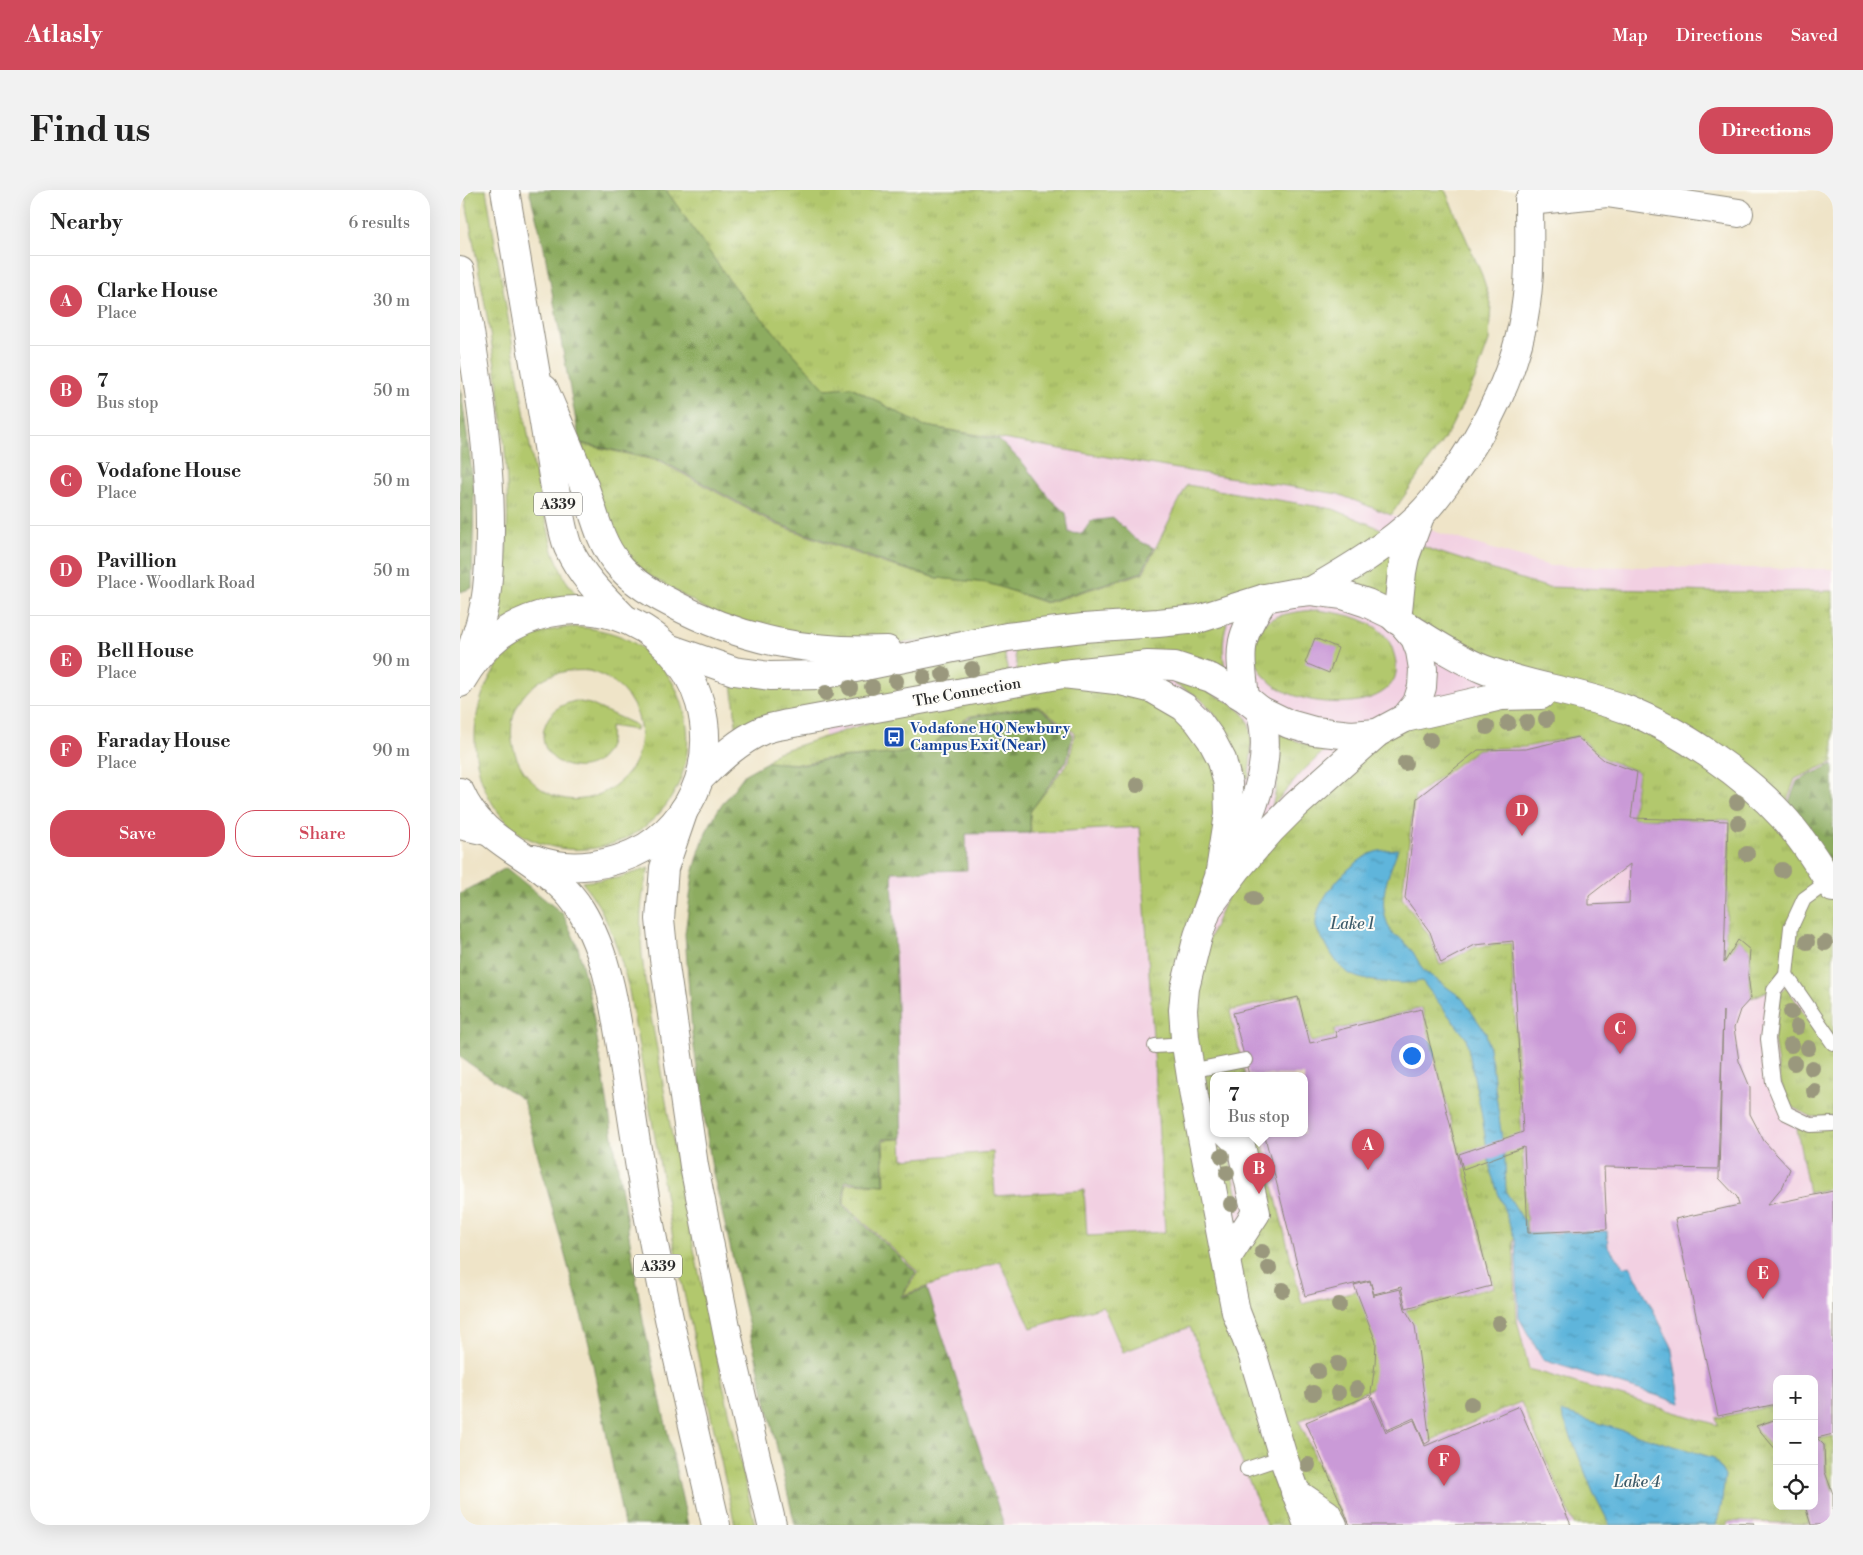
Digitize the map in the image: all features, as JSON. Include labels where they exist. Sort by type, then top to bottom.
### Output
[{"type":"main road","name":"A339","points":[[505,190],[558,506],[567,545],[580,570],[625,619]]},
{"type":"main road","points":[[1311,591],[1351,568],[1421,515],[1460,466],[1492,411],[1507,375],[1519,338],[1526,304],[1529,269],[1522,195],[1607,193],[1739,213]]},
{"type":"main road","points":[[460,272],[478,381],[489,487],[489,543],[486,590],[480,624],[460,683]]},
{"type":"main road","points":[[535,368],[584,484],[598,530],[616,563],[634,581],[683,609],[721,626],[756,638],[801,648],[885,650],[961,646]]},
{"type":"main road","points":[[1405,718],[1417,703],[1422,687],[1423,669],[1420,651],[1415,638],[1400,622],[1402,572],[1405,558],[1421,515]]},
{"type":"main road","points":[[668,648],[734,671],[770,676],[821,675],[961,646],[1036,633],[1198,619],[1265,598],[1292,593],[1311,591],[1343,595],[1390,614],[1448,652],[1482,668],[1514,679],[1627,710],[1658,724],[1693,744],[1727,767],[1783,816],[1809,849],[1831,885]]},
{"type":"main road","points":[[1219,877],[1239,840],[1255,802],[1264,753],[1265,726],[1252,704],[1241,652],[1243,637],[1250,620],[1265,598]]},
{"type":"main road","points":[[460,683],[471,664],[485,648],[501,634],[520,623],[540,615],[569,610],[605,613],[625,619],[648,631],[668,648],[683,666],[694,686],[702,708],[706,732],[705,755],[700,778],[684,810],[669,828],[652,843],[632,855],[610,863],[587,867],[564,867],[541,862],[520,854],[502,844],[487,831],[474,816],[460,792]]},
{"type":"main road","name":"The Connection","points":[[700,778],[742,741],[763,730],[1063,674],[1148,666],[1175,666],[1211,678],[1252,704]]},
{"type":"main road","points":[[1063,674],[1116,680],[1153,689],[1184,707],[1198,721],[1211,739],[1222,760],[1228,784],[1229,814],[1219,877],[1198,936],[1185,988],[1183,1010],[1186,1044],[1236,1312],[1253,1356],[1283,1457],[1308,1525]]},
{"type":"main road","points":[[1210,905],[1236,869],[1271,830],[1317,785],[1377,733],[1405,718],[1501,696],[1583,697]]},
{"type":"main road","points":[[1252,704],[1289,724],[1314,731],[1351,735],[1377,733]]},
{"type":"main road","points":[[684,810],[664,868],[660,919],[664,959],[694,1166],[730,1342],[772,1525]]},
{"type":"main road","points":[[460,825],[487,831]]},
{"type":"main road","name":"A339","points":[[520,854],[558,882],[578,904],[596,940],[605,965],[614,1004],[641,1174],[667,1316],[716,1525]]},
{"type":"main road","points":[[1192,1084],[1210,1112]]},
{"type":"main road","points":[[1226,1259],[1256,1212],[1241,1146],[1232,1137]]},
{"type":"main road","points":[[1295,1492],[1327,1514],[1333,1525]]},
{"type":"lane","points":[[1831,885],[1804,899],[1791,927],[1786,975],[1774,990],[1768,1039],[1773,1082],[1786,1113],[1810,1126],[1833,1124]]},
{"type":"lane","points":[[1786,975],[1833,1043]]},
{"type":"lane","points":[[1155,1046],[1186,1044]]},
{"type":"lane","points":[[1218,1072],[1245,1060]]},
{"type":"lane","points":[[1192,1084],[1210,1076]]},
{"type":"lane","points":[[1247,1469],[1283,1457]]},
{"type":"shaded area","points":[[838,415],[1338,494],[1439,533],[1550,566],[1833,569],[1833,1525],[807,1525],[773,771],[827,744],[798,599],[618,507],[601,433]]},
{"type":"green space","points":[[464,190],[486,190],[534,469],[553,551],[565,579],[580,600],[496,623],[505,570],[507,517],[506,462],[493,351]]},
{"type":"green space","points":[[529,190],[666,190],[734,287],[825,389],[851,387],[921,425],[999,440],[1023,463],[1051,500],[1066,513],[1069,533],[1082,534],[1091,521],[1114,518],[1135,539],[1154,548],[1142,572],[1046,602],[988,583],[938,578],[887,563],[776,523],[660,460],[580,443],[543,243]]},
{"type":"green space","points":[[666,190],[1445,190],[1482,275],[1491,303],[1489,341],[1476,377],[1448,433],[1391,515],[1338,494],[1189,471],[921,425],[852,387],[825,389],[734,287]]},
{"type":"green space","points":[[460,383],[474,488],[472,588],[460,592]]},
{"type":"green space","points":[[581,444],[659,461],[775,524],[886,564],[937,578],[988,583],[1046,603],[1143,573],[1187,485],[1333,509],[1432,550],[1546,587],[1716,592],[1833,591],[1833,762],[1795,779],[1783,813],[1732,764],[1517,674],[1371,597],[1223,607],[959,639],[885,644],[843,644],[725,620],[621,559]]},
{"type":"green space","points":[[1317,610],[1341,614],[1364,621],[1383,633],[1390,643],[1395,656],[1396,673],[1389,687],[1372,698],[1333,703],[1294,696],[1278,688],[1265,677],[1257,662],[1255,644],[1256,634],[1261,627],[1274,618],[1283,615]]},
{"type":"green space","points":[[1227,623],[1223,647],[1226,672],[1018,675],[1013,644]]},
{"type":"green space","points":[[572,627],[609,632],[627,639],[643,649],[662,667],[675,687],[684,710],[688,735],[686,759],[679,782],[667,804],[649,823],[628,837],[596,848],[561,848],[545,845],[522,835],[502,816],[487,793],[478,768],[475,740],[477,713],[485,687],[499,663],[524,640],[544,632]],"holes":[[[567,671],[589,671],[602,675],[613,682],[630,700],[636,711],[641,736],[635,761],[619,782],[608,790],[581,799],[556,797],[536,785],[521,766],[512,743],[513,719],[523,697],[545,678]]]},
{"type":"green space","points":[[1003,646],[1009,677],[737,734],[732,681]]},
{"type":"green space","points":[[1063,677],[1183,710],[1225,785],[1195,936],[1190,1097],[1305,1525],[1266,1525],[1190,1327],[1123,1352],[1103,1306],[1031,1328],[1000,1261],[903,1295],[918,1272],[844,1204],[846,1183],[885,1185],[883,1140],[902,1139],[903,1159],[993,1152],[995,1196],[1084,1190],[1087,1236],[1165,1232],[1140,827],[1031,833],[1030,812],[1069,761],[1075,733],[1038,706],[970,716],[949,730],[933,744],[901,753],[824,759],[804,764],[767,762],[775,753],[924,705]]},
{"type":"green space","points":[[1177,679],[1226,700],[1235,706],[1247,719],[1251,732],[1249,777],[1241,780],[1227,735],[1215,714],[1198,697],[1174,684]]},
{"type":"green space","points":[[1582,698],[1727,768],[1833,892],[1833,1040],[1786,973],[1772,989],[1752,998],[1749,975],[1751,950],[1738,939],[1725,959],[1730,820],[1632,818],[1638,772],[1605,759],[1578,736],[1526,747],[1478,749],[1415,796],[1402,898],[1429,935],[1440,965],[1475,947],[1511,943],[1527,1233],[1513,1240],[1517,1320],[1529,1369],[1718,1425],[1716,1418],[1773,1406],[1773,1419],[1754,1426],[1773,1448],[1773,1510],[1804,1510],[1809,1524],[1728,1521],[1727,1525],[1574,1525],[1521,1402],[1427,1442],[1402,1311],[1494,1287],[1422,1008],[1334,1030],[1335,1036],[1311,1042],[1299,994],[1230,1011],[1244,1072],[1210,1072],[1210,1108],[1196,1094],[1188,988],[1238,871],[1405,720]]},
{"type":"green space","points":[[575,701],[590,704],[636,725],[636,730],[610,726],[610,742],[603,756],[592,764],[580,767],[567,766],[555,760],[547,750],[543,738],[546,723],[551,714],[561,706]]},
{"type":"green space","points":[[1038,707],[1073,734],[1067,760],[1030,812],[1030,833],[966,834],[967,870],[892,872],[902,1138],[882,1139],[884,1185],[845,1181],[843,1205],[916,1272],[901,1297],[927,1288],[1004,1525],[795,1525],[712,1169],[692,1034],[685,934],[693,874],[700,849],[707,830],[718,810],[745,774],[767,762],[804,765],[824,760],[901,753],[933,745],[949,731],[971,717]]},
{"type":"green space","points":[[1280,734],[1315,748],[1326,749],[1303,771],[1272,807],[1279,771]]},
{"type":"green space","points":[[1833,764],[1833,886],[1784,815],[1797,781]]},
{"type":"green space","points":[[506,868],[563,914],[578,947],[592,1008],[643,1321],[688,1525],[624,1525],[589,1344],[523,1100],[460,1057],[460,894]]},
{"type":"green space","points":[[649,868],[643,891],[641,915],[643,966],[647,992],[692,1239],[755,1525],[735,1525],[677,1261],[628,985],[611,931],[591,894],[582,882],[618,878]]},
{"type":"green space","points":[[1786,986],[1810,1023],[1833,1053],[1833,1116],[1811,1117],[1792,1107],[1780,1081],[1774,1039],[1781,992]]},
{"type":"green space","points":[[1833,1126],[1833,1188],[1809,1193],[1797,1129]]},
{"type":"green space","points":[[1236,1137],[1261,1137],[1302,1304],[1367,1288],[1384,1383],[1299,1421],[1346,1525],[1299,1489],[1232,1261],[1261,1215]]},
{"type":"green space","points":[[1215,1138],[1228,1150],[1238,1197],[1234,1217],[1229,1218]]},
{"type":"green space","points":[[1833,1436],[1833,1491],[1826,1472],[1825,1445],[1818,1439]]},
{"type":"water","name":"Lake 1","points":[[1398,849],[1384,895],[1383,903],[1386,920],[1392,934],[1399,937],[1413,952],[1423,970],[1462,998],[1486,1033],[1505,1162],[1506,1192],[1524,1221],[1526,1234],[1607,1231],[1608,1247],[1624,1267],[1630,1265],[1671,1345],[1681,1403],[1543,1360],[1519,1318],[1515,1240],[1491,1173],[1466,1038],[1422,981],[1407,983],[1384,982],[1356,977],[1343,969],[1332,956],[1318,931],[1316,926],[1317,916],[1321,905],[1327,894],[1344,874],[1353,865],[1372,853]]},
{"type":"water","name":"Lake 4","points":[[1561,1412],[1714,1458],[1725,1476],[1721,1507],[1716,1525],[1610,1525],[1593,1492]]},
{"type":"building","points":[[1315,638],[1338,648],[1329,673],[1305,663]]},
{"type":"building","points":[[1577,737],[1604,760],[1637,772],[1631,818],[1728,821],[1724,963],[1738,940],[1750,950],[1748,975],[1751,998],[1740,1010],[1734,1028],[1739,1061],[1750,1087],[1750,1114],[1764,1141],[1790,1169],[1783,1186],[1767,1205],[1833,1191],[1833,1434],[1818,1438],[1818,1375],[1773,1375],[1773,1405],[1718,1416],[1675,1219],[1739,1205],[1737,1197],[1719,1178],[1723,1011],[1718,1169],[1604,1167],[1607,1229],[1528,1233],[1524,1147],[1463,1169],[1459,1154],[1523,1132],[1513,941],[1475,945],[1441,963],[1430,932],[1405,898],[1417,798],[1478,750],[1526,749]],"holes":[[[1630,864],[1629,903],[1589,905],[1589,896]]]},
{"type":"building","points":[[1298,997],[1310,1043],[1337,1037],[1335,1031],[1421,1009],[1491,1286],[1406,1308],[1401,1287],[1374,1294],[1370,1280],[1305,1296],[1265,1137],[1308,1137],[1308,1072],[1248,1072],[1233,1013]]},
{"type":"building","points":[[1370,1281],[1374,1297],[1374,1295],[1400,1289],[1405,1309],[1415,1326],[1430,1441],[1425,1444],[1414,1418],[1387,1430],[1371,1393],[1376,1342],[1354,1285]]},
{"type":"building","points":[[1370,1395],[1386,1432],[1414,1420],[1425,1446],[1519,1406],[1571,1525],[1350,1525],[1306,1422]]},
{"type":"building","points":[[1773,1420],[1773,1446],[1756,1426]]},
{"type":"building","points":[[1818,1439],[1824,1445],[1825,1472],[1833,1494],[1833,1523],[1828,1525],[1811,1525],[1806,1510],[1818,1510]]},
{"type":"building","points":[[1729,1522],[1754,1523],[1754,1525],[1729,1525]]},
{"type":"place","name":"Vodafone HQ Newbury Campus Exit (Near)","points":[[894,737]]},
{"type":"place","name":"Pavillion","points":[[1522,836]]},
{"type":"place","name":"Vodafone House","points":[[1620,1054]]},
{"type":"place","name":"Clarke House","points":[[1368,1170]]},
{"type":"place","name":"7","points":[[1259,1194]]},
{"type":"place","name":"Bell House","points":[[1763,1299]]},
{"type":"place","name":"Faraday House","points":[[1444,1486]]}]
